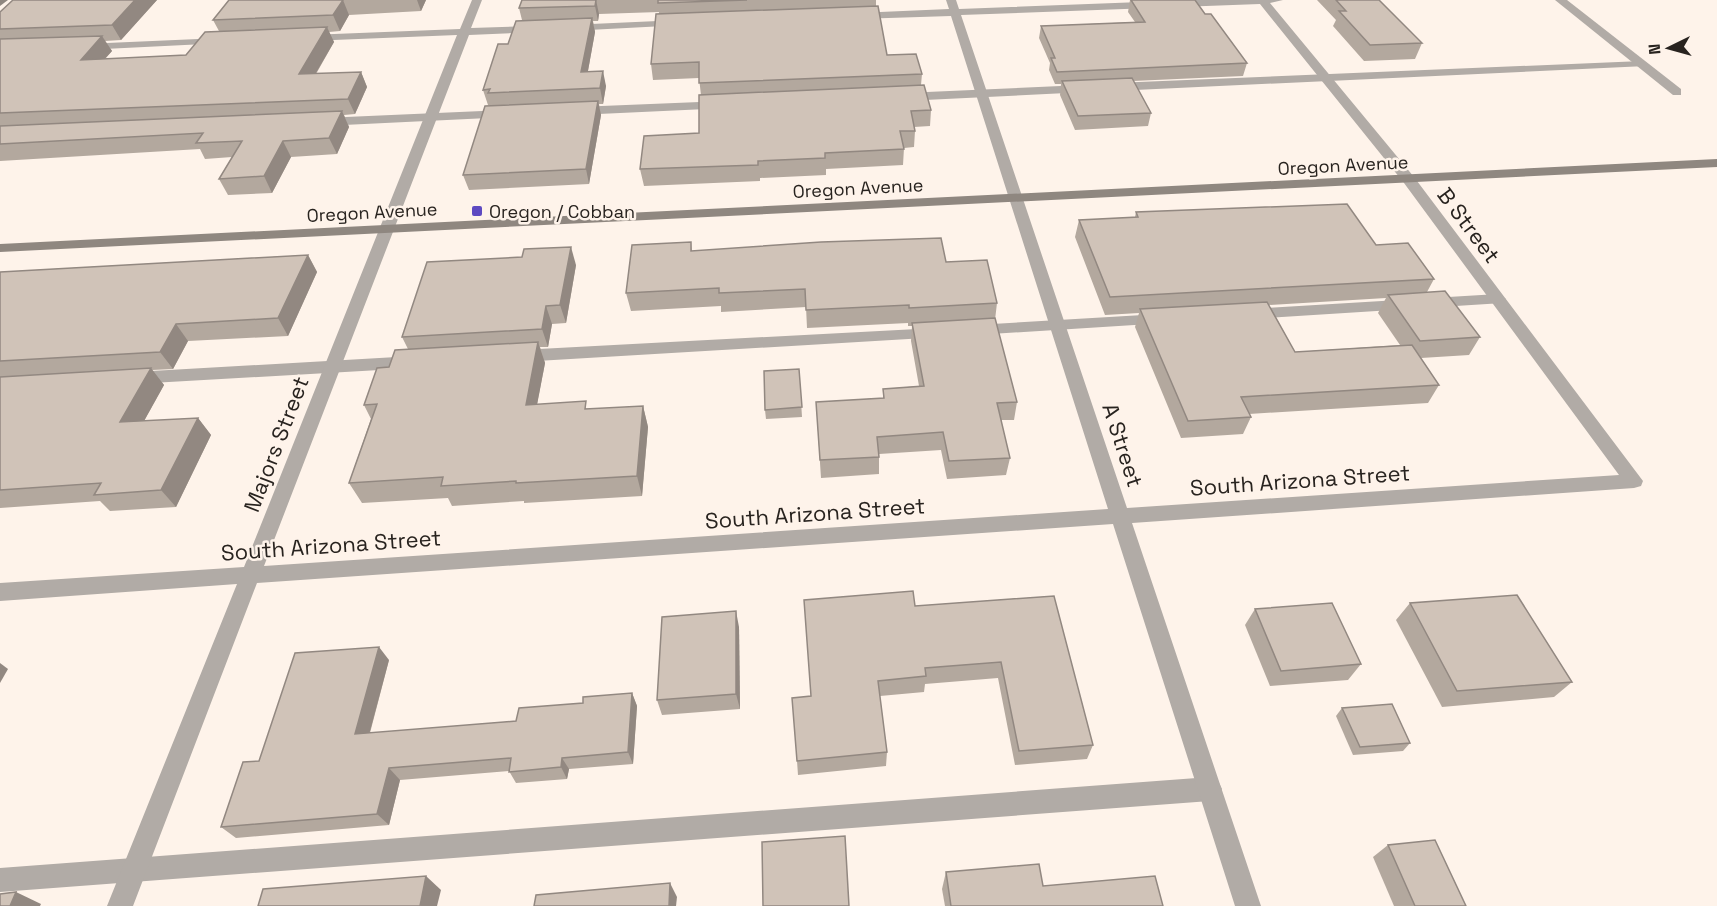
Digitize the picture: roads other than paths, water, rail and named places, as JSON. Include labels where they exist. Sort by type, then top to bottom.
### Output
[{"type":"street","name":"Majors Street","points":[[120,906],[477,0]]},
{"type":"street","name":"B Street","points":[[1263,0],[1409,180],[1634,481]]},
{"type":"street","points":[[848,17],[953,6],[1278,0]]},
{"type":"street","points":[[1560,0],[1677,92]]},
{"type":"street","name":"A Street","points":[[953,6],[1248,906]]},
{"type":"street","points":[[292,38],[692,23]]},
{"type":"street","points":[[70,47],[234,41]]},
{"type":"street","points":[[888,97],[1642,64]]},
{"type":"street","points":[[560,112],[736,104]]},
{"type":"street","points":[[310,123],[513,114]]},
{"type":"street","name":"Oregon Avenue","points":[[0,248],[1717,163]]},
{"type":"street","points":[[1237,315],[1498,299]]},
{"type":"street","points":[[499,357],[1177,318]]},
{"type":"street","points":[[117,380],[427,361]]},
{"type":"street","name":"South Arizona Street","points":[[0,592],[1634,481]]},
{"type":"street","points":[[0,880],[135,868],[1210,789]]},
{"type":"place","name":"Oregon / Cobban","points":[[477,211]]}]
